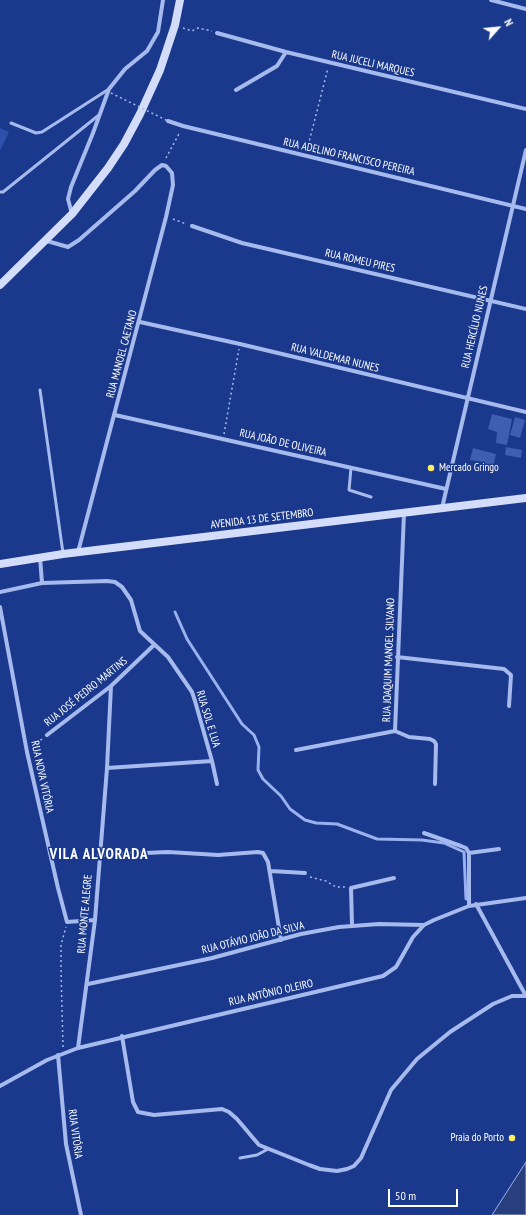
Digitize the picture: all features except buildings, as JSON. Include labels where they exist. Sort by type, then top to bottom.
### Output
[{"type":"main road","points":[[0,284],[47,241],[72,214],[108,168],[140,114],[160,70],[175,25],[180,0]]},
{"type":"main road","name":"AVENIDA 13 DE SETEMBRO","points":[[0,564],[78,552],[526,498]]},
{"type":"street","points":[[72,214],[68,199],[71,187],[99,115],[110,91],[125,69],[147,51],[158,32],[163,0]]},
{"type":"street","points":[[491,0],[526,9]]},
{"type":"street","name":"RUA JUCELI MARQUES","points":[[217,33],[330,63],[526,109]]},
{"type":"street","points":[[236,90],[277,66],[286,52]]},
{"type":"street","name":"RUA ADELINO FRANCISCO PEREIRA","points":[[168,120],[183,126],[526,209]]},
{"type":"street","name":"RUA HERCÍLIO NUNES","points":[[442,508],[526,150]]},
{"type":"street","points":[[47,241],[68,247],[80,240],[162,165]]},
{"type":"street","name":"RUA MANOEL CAETANO","points":[[78,552],[140,322],[166,217],[173,179],[172,172],[166,166],[162,165]]},
{"type":"street","name":"RUA ROMEU PIRES","points":[[192,226],[242,243],[526,309]]},
{"type":"street","name":"RUA VALDEMAR NUNES","points":[[140,322],[240,344],[526,412]]},
{"type":"street","name":"RUA JOÃO DE OLIVEIRA","points":[[115,415],[446,489]]},
{"type":"street","name":"RUA JOAQUIM MANOEL SILVANO","points":[[296,750],[395,732],[404,513]]},
{"type":"street","points":[[40,557],[42,583]]},
{"type":"street","name":"RUA SOL E LUA","points":[[0,592],[42,583],[97,581],[115,582],[127,593],[140,631],[154,646],[168,657],[192,692],[212,761],[107,768]]},
{"type":"street","name":"RUA NOVA VITÓRIA","points":[[0,607],[27,752],[67,922]]},
{"type":"street","name":"RUA JOSÉ PEDRO MARTINS","points":[[47,735],[111,686],[154,646]]},
{"type":"street","points":[[397,657],[504,669],[511,675],[509,706]]},
{"type":"street","name":"RUA MONTE ALEGRE","points":[[78,1048],[88,984],[95,920],[107,768],[111,686]]},
{"type":"street","points":[[395,732],[409,737],[430,738],[434,741],[436,744],[435,784]]},
{"type":"street","points":[[212,761],[217,784]]},
{"type":"street","points":[[424,833],[466,848],[469,853],[469,906]]},
{"type":"street","points":[[469,853],[500,849]]},
{"type":"street","points":[[99,855],[187,852],[231,855],[258,852],[263,853],[266,857],[270,872],[281,940]]},
{"type":"street","points":[[270,872],[305,873]]},
{"type":"street","points":[[352,925],[350,888],[394,878]]},
{"type":"street","name":"RUA ANTÔNIO OLEIRO","points":[[0,1086],[58,1055],[78,1048],[122,1036],[383,976],[396,967],[413,938],[424,926],[445,914],[476,904],[526,898]]},
{"type":"street","points":[[122,1036],[133,1102],[138,1112],[154,1115],[222,1108],[230,1112],[237,1119],[259,1145],[320,1169],[337,1171],[347,1169],[354,1166],[361,1158],[391,1090],[417,1058],[450,1032],[493,1004],[512,996],[526,996],[476,904]]},
{"type":"street","points":[[67,922],[95,920]]},
{"type":"street","name":"RUA OTÁVIO JOÃO DA SILVA","points":[[88,984],[212,958],[281,940],[352,925],[424,926]]},
{"type":"street","name":"RUA VITÓRIA","points":[[58,1055],[66,1144],[81,1215]]},
{"type":"lane","points":[[11,123],[36,133],[42,132],[110,91]]},
{"type":"lane","points":[[0,192],[3,192],[99,115]]},
{"type":"lane","points":[[40,390],[63,554]]},
{"type":"lane","points":[[351,468],[349,490],[371,497]]},
{"type":"lane","points":[[240,1158],[257,1155],[268,1149]]},
{"type":"path","points":[[175,25],[192,31],[198,28],[217,33]]},
{"type":"path","points":[[305,156],[330,63]]},
{"type":"path","points":[[110,91],[168,120]]},
{"type":"path","points":[[162,165],[183,126]]},
{"type":"path","points":[[166,217],[192,226]]},
{"type":"path","points":[[223,439],[240,344]]},
{"type":"path","points":[[27,752],[47,735]]},
{"type":"path","points":[[305,873],[310,877],[326,881],[336,887],[350,888]]},
{"type":"path","points":[[63,1053],[61,1013],[61,945],[67,922]]},
{"type":"shaded area","points":[[0,128],[9,132],[0,151]]},
{"type":"shaded area","points":[[526,1162],[526,1215],[492,1215]]},
{"type":"waterway","points":[[175,612],[187,639],[242,724],[254,735],[259,747],[258,770],[263,779],[281,796],[290,809],[305,820],[316,823],[337,824],[377,839],[422,840],[444,843],[464,852],[466,899]]},
{"type":"place","name":"Mercado Gringo","points":[[431,468]]},
{"type":"place","name":"Praia do Porto","points":[[512,1138]]},
{"type":"district","name":"VILA ALVORADA","points":[[99,855]]}]
